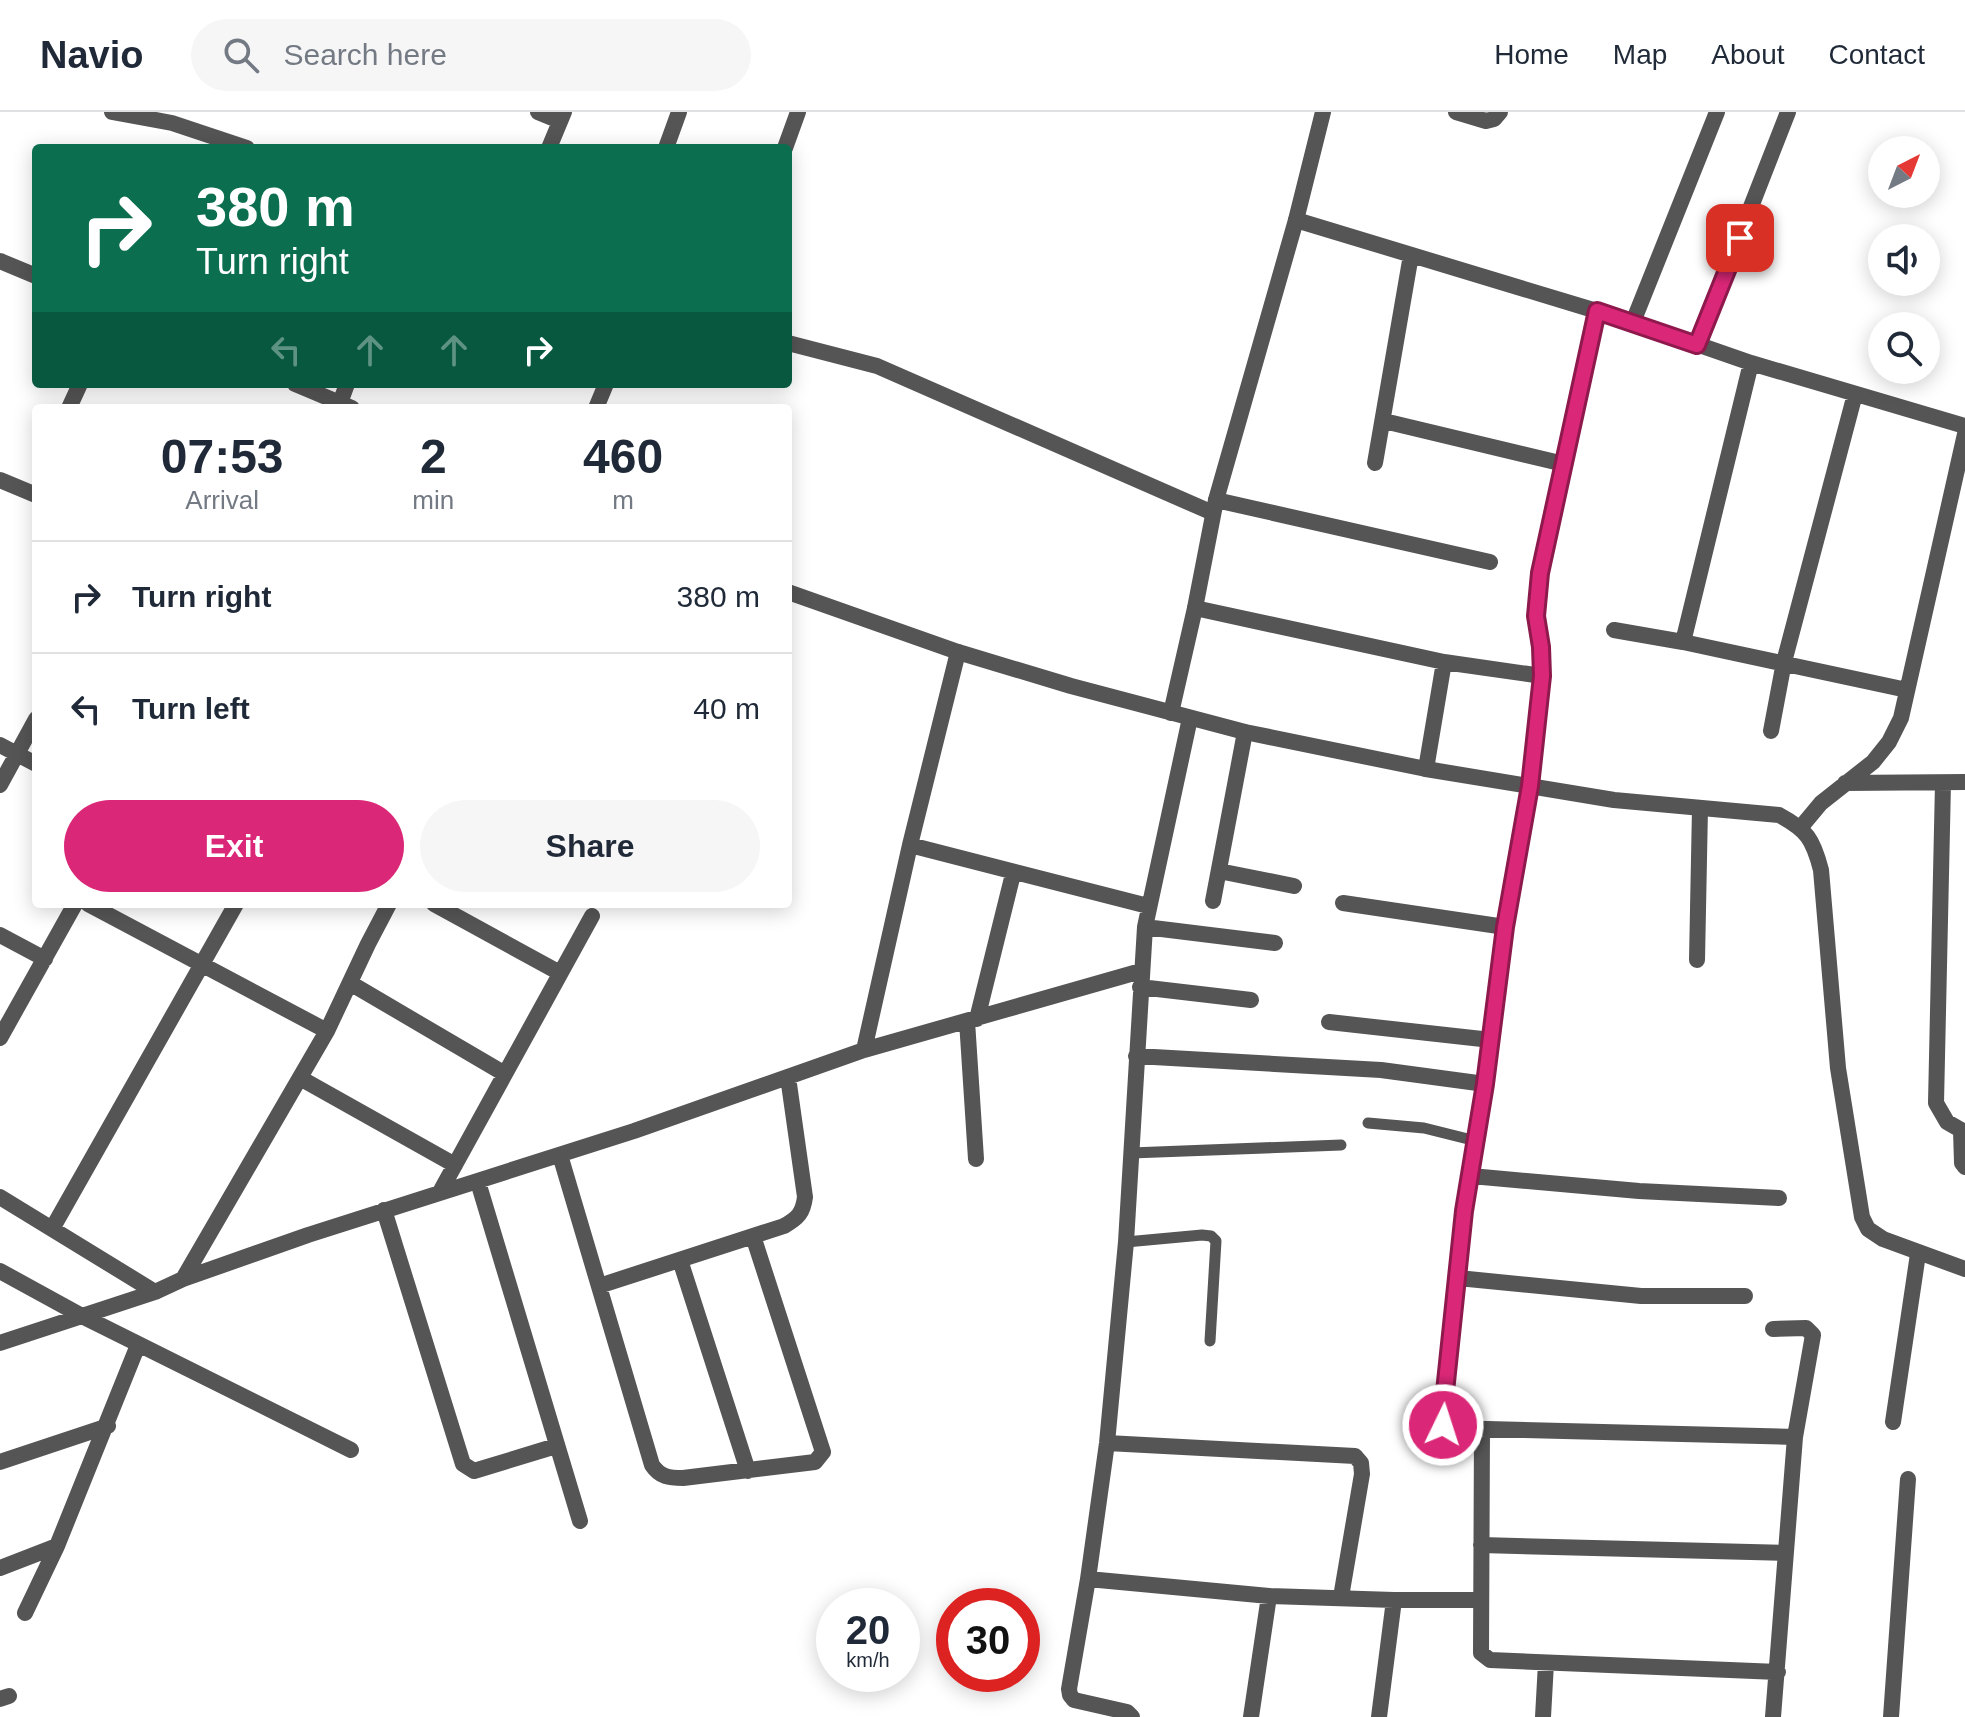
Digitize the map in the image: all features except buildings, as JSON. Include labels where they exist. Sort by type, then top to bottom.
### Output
[{"type":"street","points":[[112,112],[172,123],[235,144]]},
{"type":"street","points":[[538,112],[562,117],[551,144]]},
{"type":"street","points":[[667,144],[679,112]]},
{"type":"street","points":[[786,144],[798,112]]},
{"type":"street","points":[[1171,713],[1214,506],[1296,220],[1323,112]]},
{"type":"street","points":[[1456,112],[1486,121],[1494,119],[1500,112]]},
{"type":"street","points":[[1633,322],[1717,112]]},
{"type":"street","points":[[1697,345],[1788,112]]},
{"type":"street","points":[[1296,220],[1633,322],[1751,363],[1965,426]]},
{"type":"street","points":[[1375,463],[1411,255]]},
{"type":"street","points":[[0,261],[32,274]]},
{"type":"street","points":[[1597,311],[1540,573],[1536,616],[1542,676],[1530,786],[1505,927],[1485,1084],[1464,1211],[1442,1420],[1443,1425],[1449,1428],[1795,1437]]},
{"type":"street","points":[[792,344],[877,366],[1214,506],[1490,562]]},
{"type":"street","points":[[1683,642],[1751,363]]},
{"type":"street","points":[[304,388],[341,404]]},
{"type":"street","points":[[1771,731],[1784,662],[1855,394]]},
{"type":"street","points":[[1384,421],[1564,464]]},
{"type":"street","points":[[1801,827],[1821,803],[1873,762],[1889,742],[1901,718],[1965,434]]},
{"type":"street","points":[[0,480],[32,489]]},
{"type":"street","points":[[792,593],[958,652],[1071,686],[1245,732],[1426,769],[1614,800],[1779,815],[1801,827],[1815,846],[1821,870],[1838,1068],[1862,1217],[1868,1229],[1883,1239],[1965,1269]]},
{"type":"street","points":[[1195,608],[1444,662],[1542,676]]},
{"type":"street","points":[[1614,630],[1784,662],[1907,690]]},
{"type":"street","points":[[864,1050],[958,652]]},
{"type":"street","points":[[1426,769],[1444,662]]},
{"type":"street","points":[[1132,1717],[1127,1712],[1074,1700],[1069,1689],[1107,1443],[1126,1242],[1145,927],[1190,718]]},
{"type":"street","points":[[0,785],[32,727]]},
{"type":"street","points":[[1213,901],[1245,732]]},
{"type":"street","points":[[0,745],[32,762]]},
{"type":"street","points":[[1845,783],[1965,782]]},
{"type":"street","points":[[1943,783],[1936,1103],[1947,1122],[1961,1130],[1962,1163],[1965,1167]]},
{"type":"street","points":[[1697,960],[1700,808]]},
{"type":"street","points":[[910,845],[1013,874],[1148,906]]},
{"type":"street","points":[[1219,871],[1294,886]]},
{"type":"street","points":[[976,1159],[972,1020],[1013,874]]},
{"type":"street","points":[[1343,903],[1505,927]]},
{"type":"street","points":[[0,1038],[73,908]]},
{"type":"street","points":[[95,908],[327,1031]]},
{"type":"street","points":[[52,1229],[234,908]]},
{"type":"street","points":[[183,1279],[327,1031],[387,908]]},
{"type":"street","points":[[441,908],[560,973]]},
{"type":"street","points":[[440,1192],[592,916]]},
{"type":"street","points":[[1145,927],[1275,943]]},
{"type":"street","points":[[0,935],[45,959]]},
{"type":"street","points":[[0,1343],[155,1292],[183,1279],[384,1210],[560,1155],[864,1050],[972,1020],[1140,979],[1251,1000]]},
{"type":"street","points":[[350,983],[505,1074]]},
{"type":"street","points":[[1329,1022],[1491,1040]]},
{"type":"street","points":[[1136,1056],[1381,1070],[1485,1084]]},
{"type":"street","points":[[599,1286],[784,1226],[797,1219],[803,1211],[804,1179],[788,1077]]},
{"type":"street","points":[[300,1078],[455,1165]]},
{"type":"street","points":[[560,1155],[652,1465],[658,1474],[667,1478],[815,1462],[823,1452],[753,1236]]},
{"type":"street","points":[[1471,1176],[1639,1191],[1779,1198]]},
{"type":"street","points":[[478,1182],[580,1521]]},
{"type":"street","points":[[0,1197],[155,1292]]},
{"type":"street","points":[[384,1210],[463,1464],[474,1471],[556,1446]]},
{"type":"street","points":[[1893,1422],[1918,1254]]},
{"type":"street","points":[[680,1260],[748,1471]]},
{"type":"street","points":[[0,1271],[138,1345],[351,1450]]},
{"type":"street","points":[[1458,1278],[1641,1296],[1745,1296]]},
{"type":"street","points":[[1773,1329],[1806,1328],[1813,1335],[1795,1437],[1773,1717]]},
{"type":"street","points":[[25,1613],[108,1426],[138,1345]]},
{"type":"street","points":[[0,1462],[108,1426]]},
{"type":"street","points":[[1482,1429],[1480,1600],[1481,1653],[1485,1658],[1778,1672]]},
{"type":"street","points":[[1107,1443],[1355,1456],[1361,1463],[1362,1474],[1341,1597]]},
{"type":"street","points":[[1891,1717],[1908,1479]]},
{"type":"street","points":[[1481,1545],[1786,1553]]},
{"type":"street","points":[[0,1568],[57,1546]]},
{"type":"street","points":[[1088,1579],[1269,1596],[1480,1600]]},
{"type":"street","points":[[1251,1717],[1269,1596]]},
{"type":"street","points":[[1379,1717],[1394,1600]]},
{"type":"street","points":[[1543,1717],[1546,1663]]},
{"type":"lane","points":[[1368,1123],[1424,1128],[1476,1141]]},
{"type":"lane","points":[[1131,1153],[1341,1145]]},
{"type":"lane","points":[[1126,1242],[1202,1235],[1211,1236],[1216,1241],[1210,1341]]},
{"type":"route","points":[[1443,1425],[1464,1211],[1485,1084],[1505,927],[1530,786],[1542,676],[1536,616],[1540,573],[1597,311],[1697,345],[1740,238]]}]
